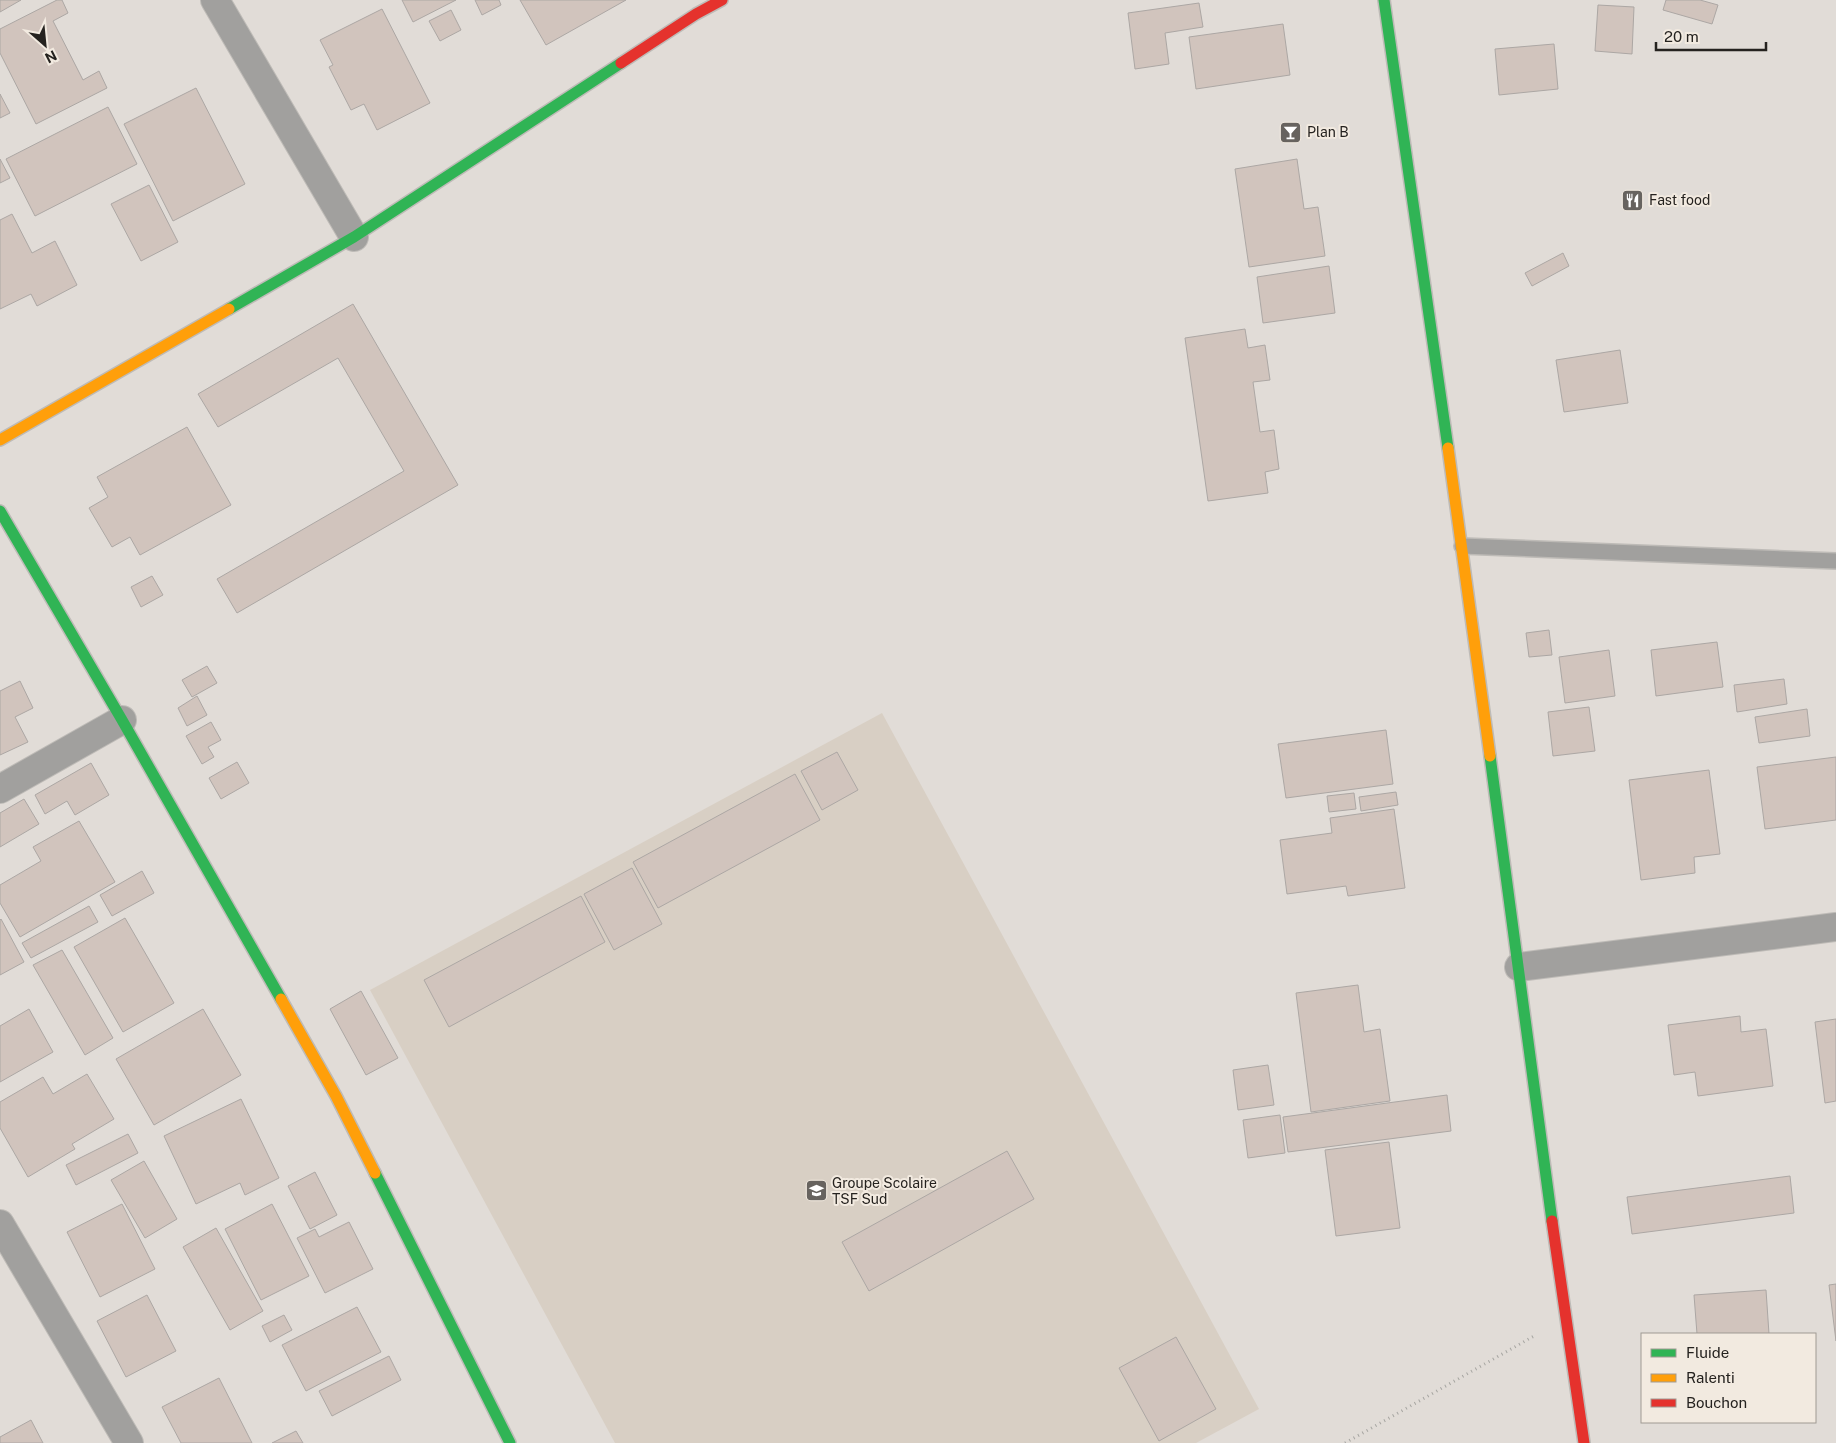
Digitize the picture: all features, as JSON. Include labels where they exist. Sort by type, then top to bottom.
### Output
[{"type":"street","points":[[215,0],[354,237]]},
{"type":"street","points":[[0,440],[354,237],[692,7],[722,0]]},
{"type":"street","points":[[1384,0],[1462,546],[1565,1318],[1584,1443]]},
{"type":"street","points":[[0,511],[122,720],[336,1096],[510,1443]]},
{"type":"street","points":[[0,789],[122,720]]},
{"type":"street","points":[[1519,968],[1836,927]]},
{"type":"street","points":[[0,1224],[129,1443]]},
{"type":"lane","points":[[1462,546],[1836,561]]},
{"type":"path","points":[[1344,1443],[1565,1318]]},
{"type":"shaded area","points":[[882,713],[1259,1409],[1196,1443],[615,1443],[370,990]]},
{"type":"building","points":[[0,0],[21,0],[0,12]]},
{"type":"building","points":[[57,0],[62,0],[68,13],[53,21],[83,80],[99,71],[107,88],[36,124],[0,53],[0,29]]},
{"type":"building","points":[[402,0],[456,0],[413,22]]},
{"type":"building","points":[[475,0],[499,0],[501,5],[482,15]]},
{"type":"building","points":[[520,0],[626,0],[546,45]]},
{"type":"building","points":[[1666,0],[1700,0],[1718,5],[1712,24],[1663,10]]},
{"type":"building","points":[[1199,3],[1203,27],[1165,33],[1169,64],[1135,69],[1128,13]]},
{"type":"building","points":[[1598,5],[1634,7],[1632,54],[1595,51]]},
{"type":"building","points":[[382,9],[430,103],[377,130],[364,104],[351,110],[329,67],[333,65],[320,40]]},
{"type":"building","points":[[451,10],[461,30],[440,41],[429,21]]},
{"type":"building","points":[[1283,24],[1290,75],[1196,89],[1189,37]]},
{"type":"building","points":[[1554,44],[1558,89],[1499,95],[1495,49]]},
{"type":"building","points":[[196,88],[245,184],[173,221],[124,124]]},
{"type":"building","points":[[0,94],[10,113],[0,118]]},
{"type":"building","points":[[108,107],[137,164],[35,216],[6,159]]},
{"type":"building","points":[[0,159],[10,178],[0,183]]},
{"type":"building","points":[[1297,159],[1304,209],[1318,207],[1325,256],[1249,267],[1235,169]]},
{"type":"building","points":[[149,185],[178,242],[141,261],[111,204]]},
{"type":"building","points":[[12,214],[32,253],[55,241],[77,285],[37,306],[31,294],[0,309],[0,220]]},
{"type":"building","points":[[1563,253],[1569,266],[1532,286],[1525,273]]},
{"type":"building","points":[[1329,266],[1335,313],[1263,323],[1257,277]]},
{"type":"building","points":[[353,304],[458,485],[237,613],[217,579],[404,471],[338,358],[218,427],[198,394]]},
{"type":"building","points":[[1245,329],[1248,348],[1265,345],[1270,380],[1253,382],[1260,432],[1274,430],[1279,469],[1265,472],[1268,493],[1208,501],[1185,338]]},
{"type":"building","points":[[1620,350],[1628,403],[1564,412],[1556,360]]},
{"type":"building","points":[[187,427],[231,505],[140,555],[130,537],[112,547],[89,508],[108,497],[97,477]]},
{"type":"building","points":[[152,576],[163,595],[141,607],[131,587]]},
{"type":"building","points":[[1549,630],[1552,655],[1529,657],[1526,633]]},
{"type":"building","points":[[1717,642],[1723,687],[1656,696],[1651,650]]},
{"type":"building","points":[[1609,650],[1615,696],[1565,703],[1559,657]]},
{"type":"building","points":[[207,666],[217,683],[192,697],[182,680]]},
{"type":"building","points":[[1784,679],[1787,704],[1737,712],[1734,685]]},
{"type":"building","points":[[20,681],[33,708],[15,717],[28,742],[0,755],[0,691]]},
{"type":"building","points":[[197,696],[207,715],[187,726],[178,708]]},
{"type":"building","points":[[1589,707],[1595,751],[1553,756],[1548,712]]},
{"type":"building","points":[[1807,709],[1810,736],[1759,743],[1755,717]]},
{"type":"building","points":[[211,722],[221,740],[208,747],[214,757],[202,764],[186,736]]},
{"type":"building","points":[[1386,730],[1393,784],[1286,798],[1278,744]]},
{"type":"building","points":[[837,752],[858,790],[822,810],[801,771]]},
{"type":"building","points":[[1836,757],[1836,820],[1765,829],[1757,767]]},
{"type":"building","points":[[237,762],[249,783],[221,799],[209,778]]},
{"type":"building","points":[[91,763],[109,795],[75,815],[67,801],[45,814],[35,795]]},
{"type":"building","points":[[1709,770],[1720,854],[1694,857],[1695,873],[1641,880],[1629,780]]},
{"type":"building","points":[[795,774],[820,820],[658,908],[633,862]]},
{"type":"building","points":[[1396,792],[1398,805],[1361,811],[1359,797]]},
{"type":"building","points":[[1354,793],[1356,809],[1329,812],[1327,796]]},
{"type":"building","points":[[24,799],[39,824],[0,847],[0,813]]},
{"type":"building","points":[[1394,809],[1405,888],[1348,896],[1346,886],[1287,894],[1280,840],[1332,833],[1330,818]]},
{"type":"building","points":[[79,821],[115,882],[20,937],[0,903],[0,885],[41,861],[33,847]]},
{"type":"building","points":[[632,868],[662,924],[614,950],[584,894]]},
{"type":"building","points":[[142,871],[154,893],[112,916],[100,895]]},
{"type":"building","points":[[581,896],[605,942],[449,1027],[424,980]]},
{"type":"building","points":[[89,906],[98,922],[31,958],[22,943]]},
{"type":"building","points":[[125,918],[174,1003],[123,1032],[74,947]]},
{"type":"building","points":[[0,920],[24,962],[0,975]]},
{"type":"building","points":[[62,950],[113,1038],[85,1055],[33,965]]},
{"type":"building","points":[[1358,985],[1364,1032],[1380,1029],[1390,1101],[1311,1112],[1296,993]]},
{"type":"building","points":[[361,991],[398,1058],[366,1075],[330,1009]]},
{"type":"building","points":[[29,1009],[53,1052],[0,1082],[0,1026]]},
{"type":"building","points":[[203,1009],[241,1075],[154,1125],[116,1059]]},
{"type":"building","points":[[1740,1016],[1741,1032],[1766,1029],[1773,1086],[1698,1096],[1695,1072],[1674,1075],[1668,1025]]},
{"type":"building","points":[[1836,1019],[1836,1101],[1825,1103],[1815,1022]]},
{"type":"building","points":[[1268,1065],[1274,1105],[1238,1110],[1233,1070]]},
{"type":"building","points":[[87,1074],[114,1119],[72,1144],[75,1149],[28,1177],[0,1128],[0,1102],[43,1077],[53,1094]]},
{"type":"building","points":[[1447,1095],[1451,1131],[1288,1152],[1283,1117]]},
{"type":"building","points":[[241,1099],[279,1178],[245,1195],[240,1183],[196,1204],[164,1136]]},
{"type":"building","points":[[1280,1115],[1285,1153],[1248,1158],[1243,1120]]},
{"type":"building","points":[[128,1134],[138,1153],[76,1185],[66,1165]]},
{"type":"building","points":[[1389,1142],[1400,1228],[1336,1236],[1325,1150]]},
{"type":"building","points":[[1007,1151],[1034,1199],[869,1291],[842,1242]]},
{"type":"building","points":[[144,1161],[177,1219],[145,1238],[111,1180]]},
{"type":"building","points":[[315,1172],[337,1215],[310,1229],[288,1186]]},
{"type":"building","points":[[1790,1176],[1794,1213],[1632,1234],[1627,1197]]},
{"type":"building","points":[[122,1204],[155,1269],[100,1297],[67,1232]]},
{"type":"building","points":[[272,1204],[309,1276],[261,1300],[225,1229]]},
{"type":"building","points":[[349,1222],[373,1269],[325,1293],[297,1238],[315,1229],[319,1237]]},
{"type":"building","points":[[216,1228],[263,1311],[230,1330],[183,1247]]},
{"type":"building","points":[[1836,1284],[1836,1341],[1829,1285]]},
{"type":"building","points":[[1766,1290],[1769,1333],[1697,1333],[1694,1295]]},
{"type":"building","points":[[147,1295],[176,1351],[126,1377],[97,1321]]},
{"type":"building","points":[[357,1307],[381,1352],[306,1391],[282,1345]]},
{"type":"building","points":[[284,1315],[292,1330],[270,1342],[262,1326]]},
{"type":"building","points":[[1176,1337],[1216,1409],[1159,1441],[1119,1368]]},
{"type":"building","points":[[389,1356],[401,1380],[332,1416],[319,1391]]},
{"type":"building","points":[[219,1378],[252,1443],[181,1443],[162,1407]]},
{"type":"building","points":[[31,1420],[43,1443],[0,1443],[0,1437]]},
{"type":"building","points":[[296,1431],[303,1443],[272,1443]]},
{"type":"traffic: fast","points":[[1384,0],[1448,448]]},
{"type":"traffic: fast","points":[[229,309],[354,237],[621,63]]},
{"type":"traffic: fast","points":[[0,511],[281,999]]},
{"type":"traffic: fast","points":[[1490,756],[1552,1221]]},
{"type":"traffic: fast","points":[[375,1173],[510,1443]]},
{"type":"traffic: slow","points":[[0,440],[229,309]]},
{"type":"traffic: slow","points":[[1448,448],[1490,756]]},
{"type":"traffic: slow","points":[[281,999],[336,1096],[375,1173]]},
{"type":"traffic: jam","points":[[621,63],[696,14],[722,0]]},
{"type":"traffic: jam","points":[[1552,1221],[1584,1443]]},
{"type":"place","name":"Plan B","points":[[1291,132]]},
{"type":"place","name":"Fast food","points":[[1633,200]]},
{"type":"place","name":"Groupe Scolaire TSF Sud","points":[[816,1191]]}]
